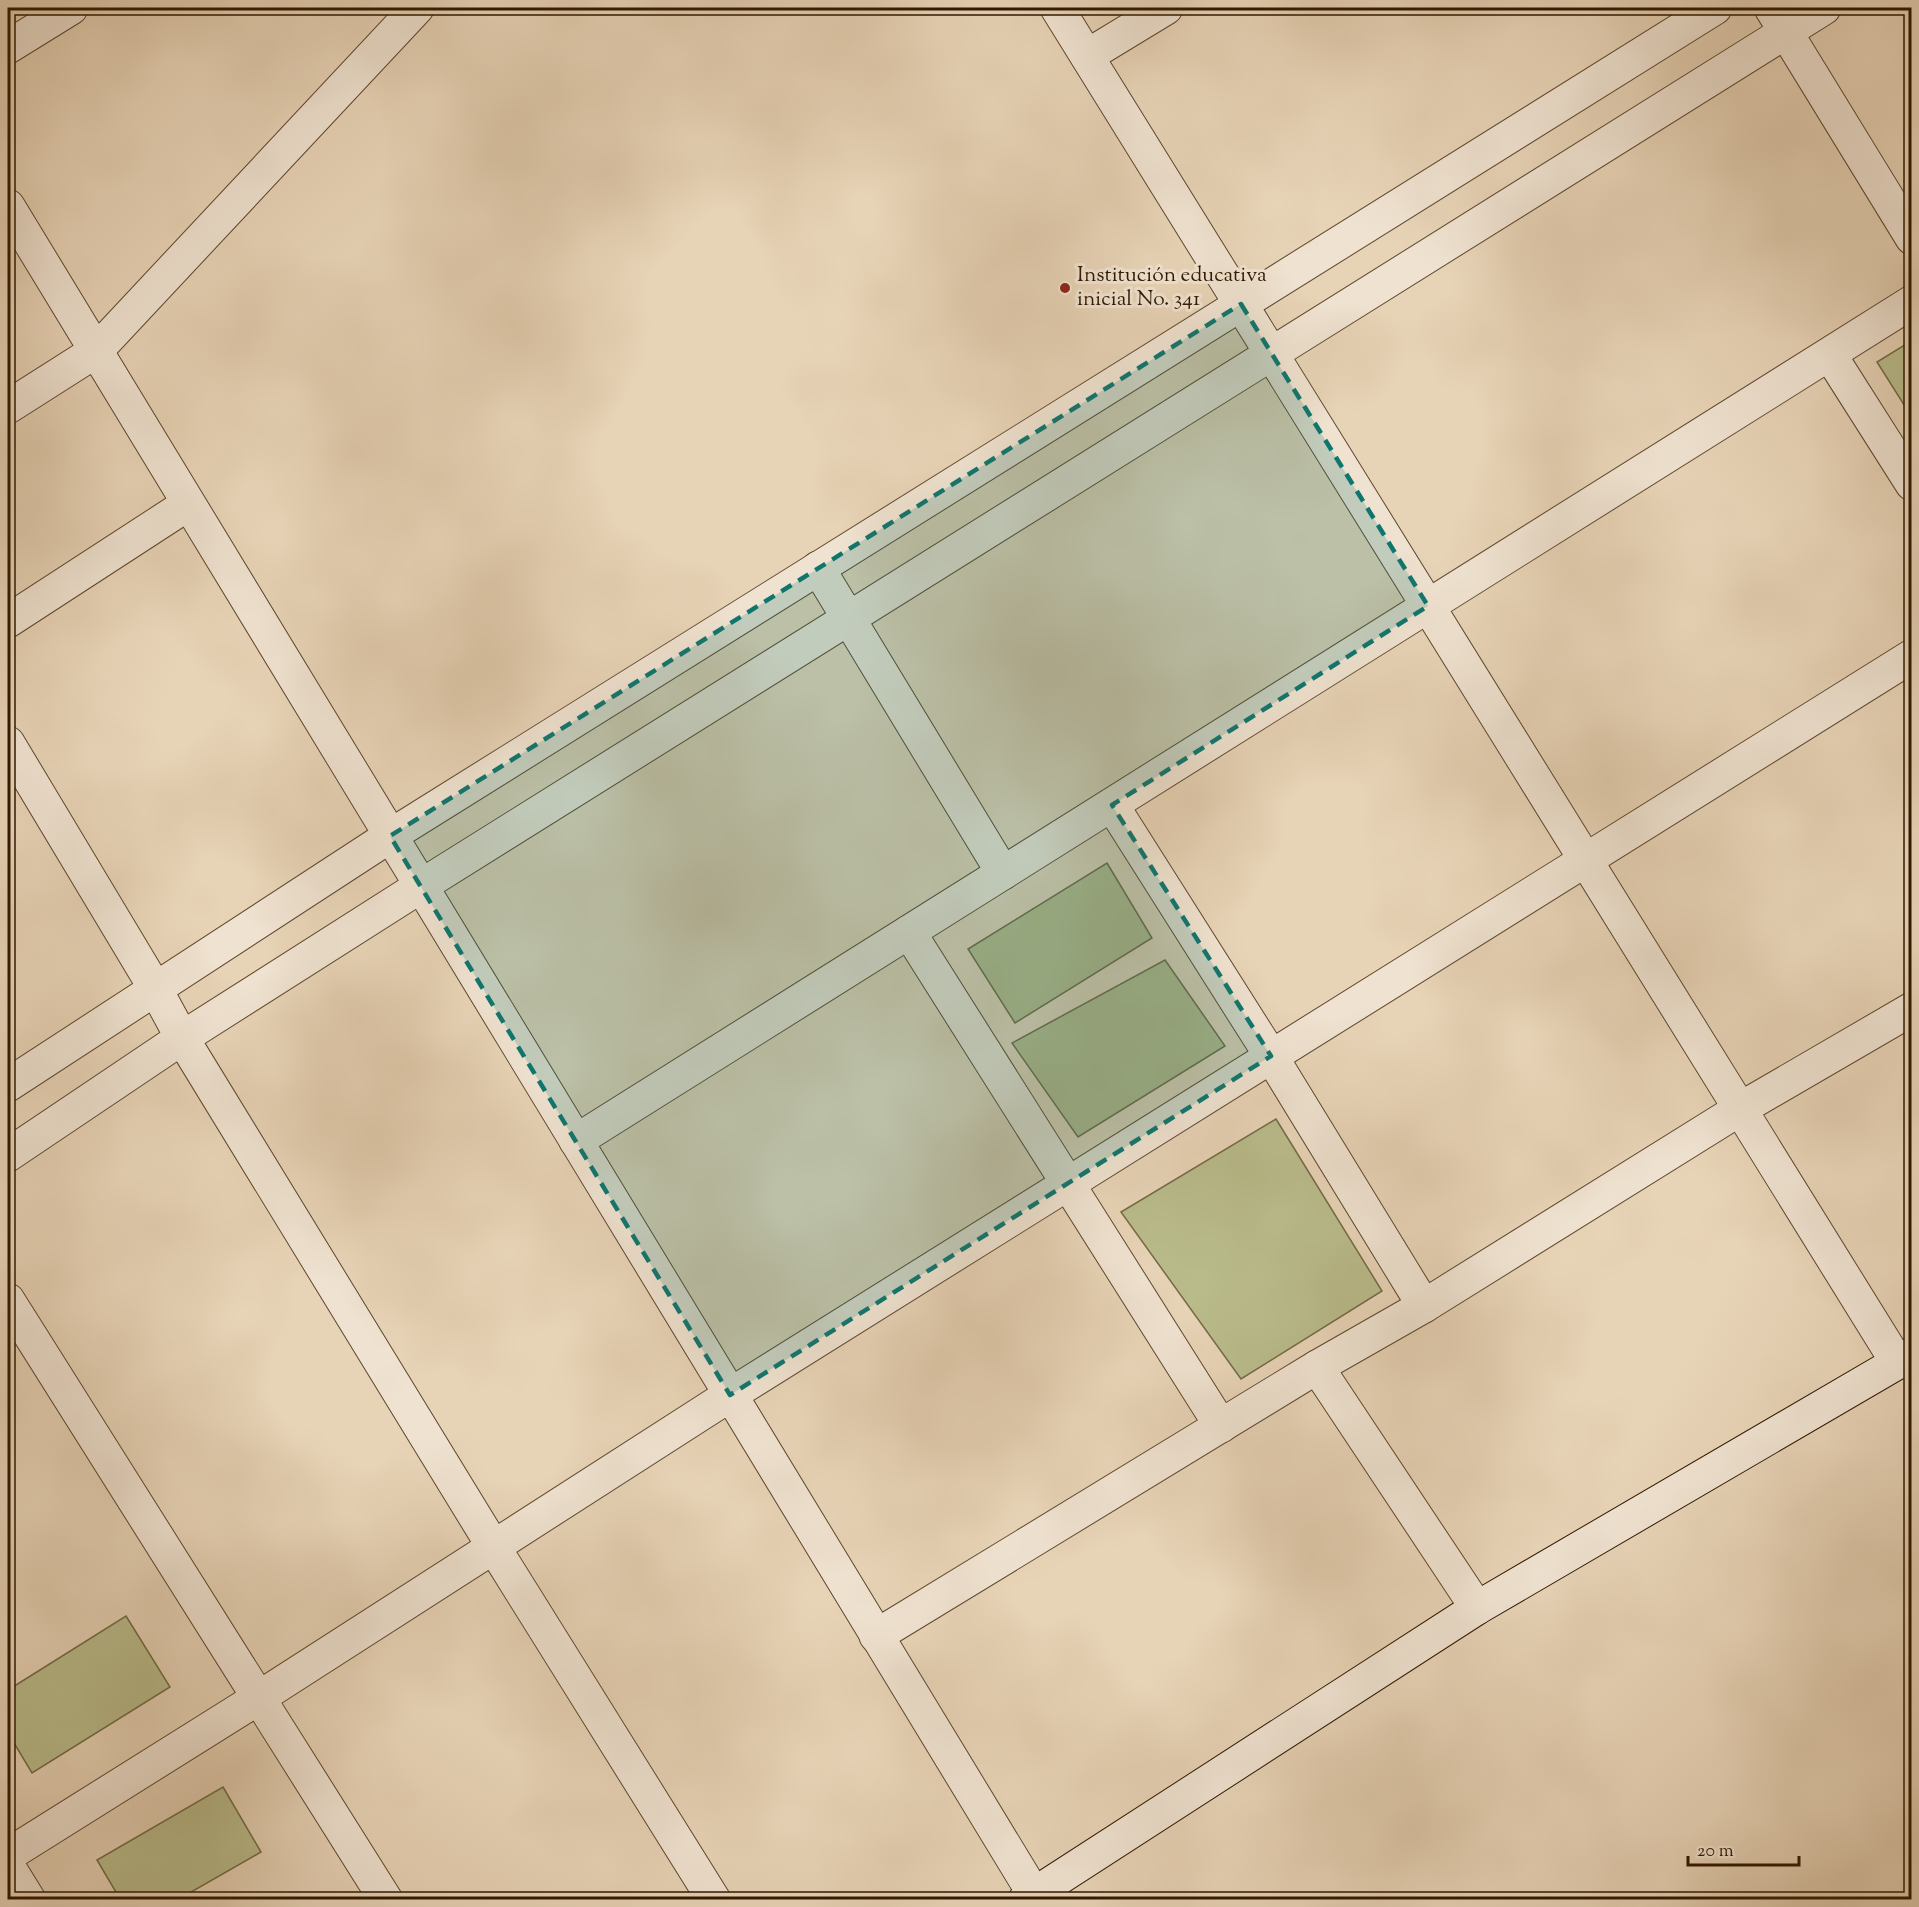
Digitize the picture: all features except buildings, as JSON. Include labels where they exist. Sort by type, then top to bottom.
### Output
[{"type":"street","points":[[8,47],[71,8]]},
{"type":"street","points":[[8,407],[96,351],[417,8]]},
{"type":"street","points":[[8,206],[876,1636],[1030,1897],[1477,1608],[1904,1358],[1740,1109],[1057,8]]},
{"type":"street","points":[[1087,57],[1166,8]]},
{"type":"street","points":[[8,1085],[390,836],[1715,8]]},
{"type":"street","points":[[8,1155],[182,1038],[421,886],[1272,354],[1778,20],[1824,8]]},
{"type":"street","points":[[1778,20],[1911,238]]},
{"type":"street","points":[[576,1141],[1911,302]]},
{"type":"street","points":[[1830,355],[1911,484]]},
{"type":"street","points":[[8,621],[188,504]]},
{"type":"street","points":[[818,568],[1003,873]]},
{"type":"street","points":[[8,1855],[260,1697],[730,1395],[1911,656]]},
{"type":"street","points":[[8,743],[156,988],[182,1038],[493,1546],[714,1899]]},
{"type":"street","points":[[1112,805],[1271,1056],[1424,1306]]},
{"type":"street","points":[[909,932],[1221,1426]]},
{"type":"street","points":[[876,1636],[1317,1367],[1424,1306],[1740,1109],[1911,1009]]},
{"type":"street","points":[[8,1300],[386,1899]]},
{"type":"street","points":[[1317,1367],[1477,1608]]},
{"type":"street","points":[[8,1866],[29,1899]]},
{"type":"highlighted area","points":[[1241,304],[1428,606],[1112,805],[1271,1056],[730,1395],[390,836]]},
{"type":"green space","points":[[1911,341],[1911,416],[1877,362]]},
{"type":"green space","points":[[1107,863],[1152,938],[1015,1023],[968,949]]},
{"type":"green space","points":[[1165,960],[1225,1046],[1078,1137],[1012,1043]]},
{"type":"green space","points":[[1276,1119],[1382,1291],[1241,1379],[1121,1212]]},
{"type":"green space","points":[[126,1616],[170,1687],[32,1773],[8,1733],[8,1690]]},
{"type":"green space","points":[[223,1787],[261,1852],[179,1899],[120,1899],[97,1860]]},
{"type":"place","name":"Institución educativa inicial No. 341","points":[[1065,288]]}]
